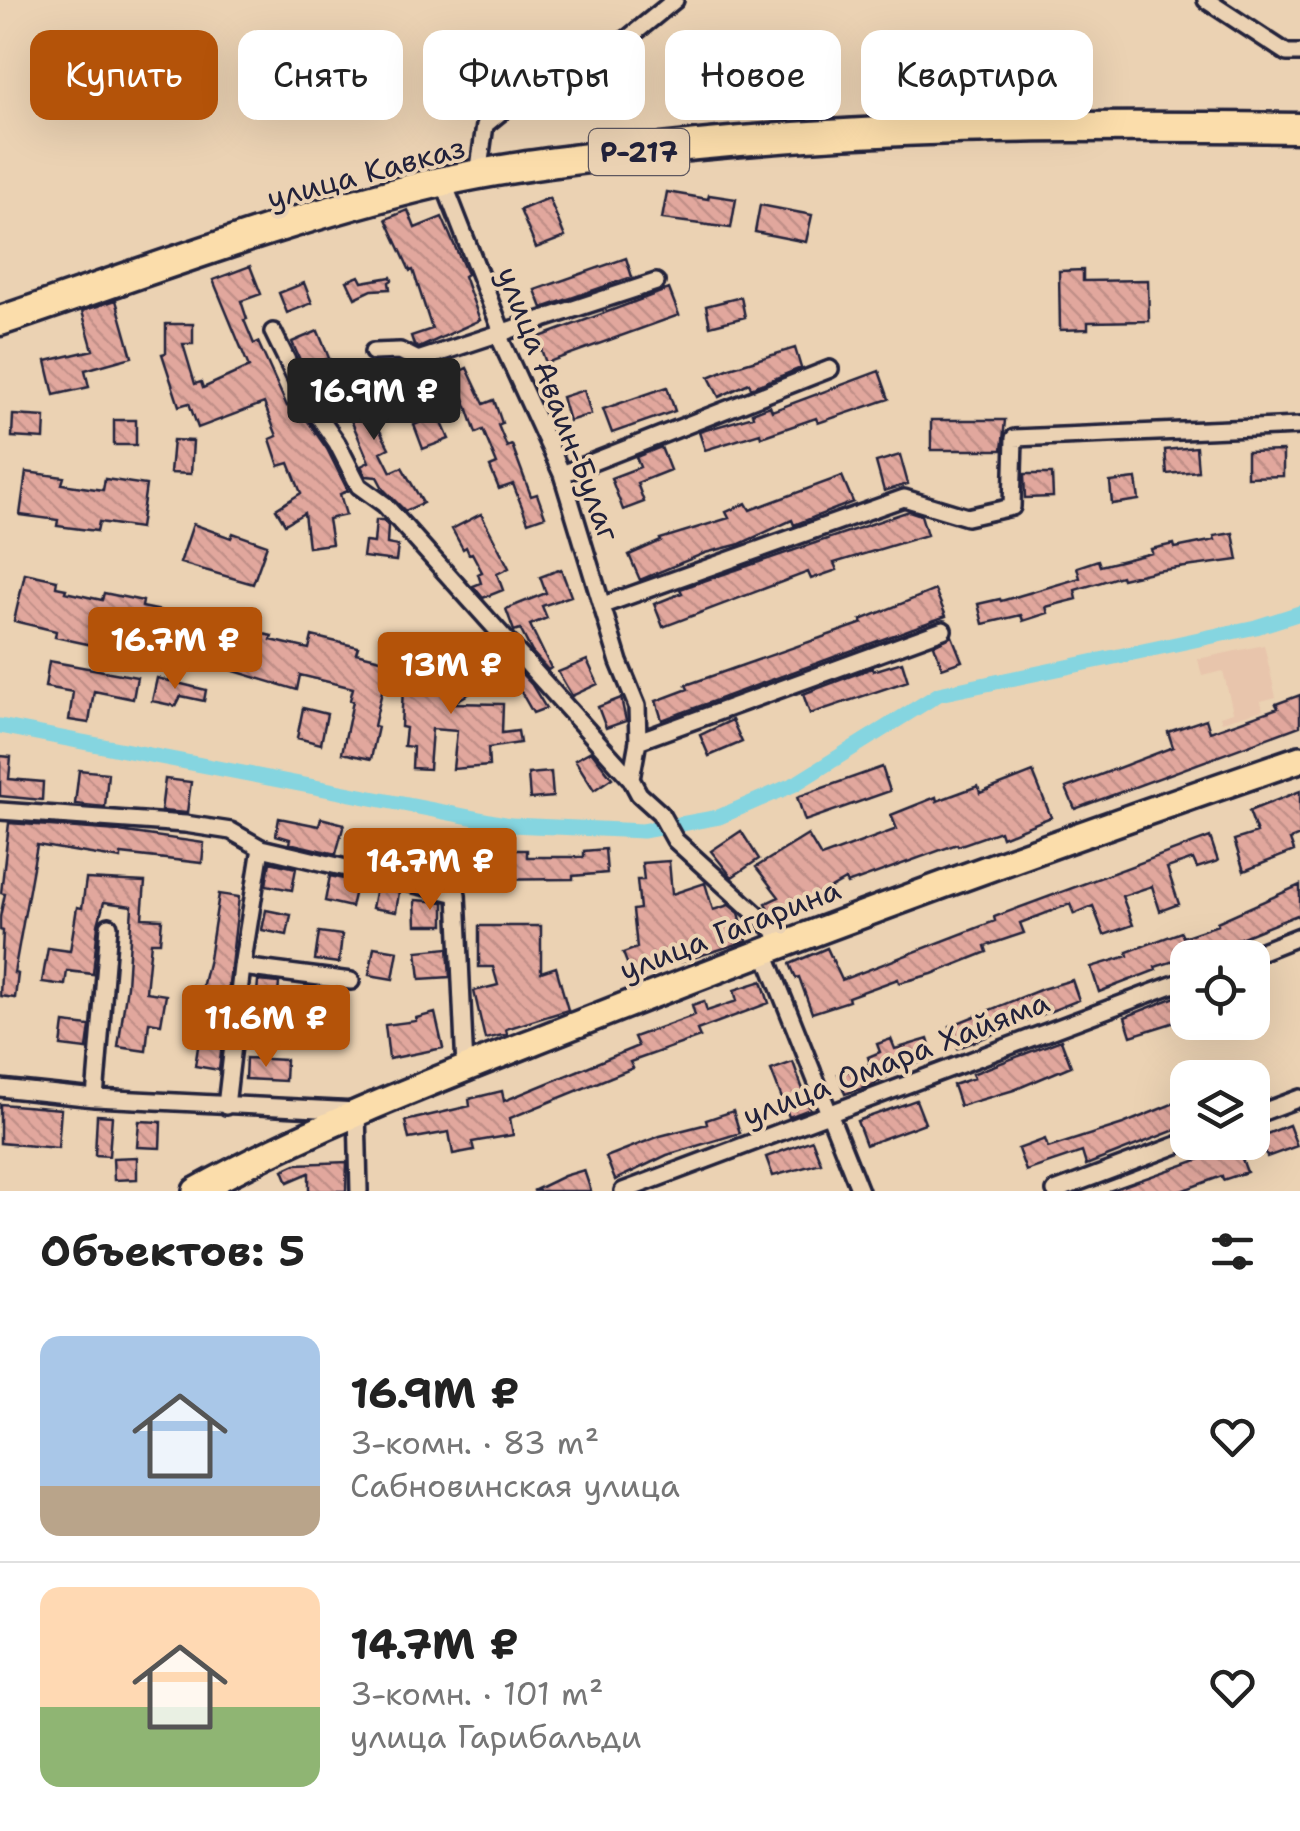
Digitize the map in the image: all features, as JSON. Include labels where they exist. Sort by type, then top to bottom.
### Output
[{"type":"highway","name":"улица Кавказ","points":[[0,321],[322,214],[443,181],[741,139],[1090,125],[1300,128]]},
{"type":"main road","name":"улица Гагарина","points":[[205,1188],[358,1111],[776,946],[930,888],[1300,760]]},
{"type":"street","points":[[478,176],[486,126],[528,90],[627,39],[675,0]]},
{"type":"street","points":[[1206,0],[1287,53],[1300,53]]},
{"type":"street","name":"улица Аваин-Булаг","points":[[443,181],[502,332],[501,341],[562,474],[619,662],[637,706],[638,741],[631,779]]},
{"type":"street","points":[[373,352],[400,351],[418,360],[656,282]]},
{"type":"street","points":[[273,332],[305,397],[337,444],[358,486],[384,504],[631,779],[639,794],[660,814],[675,840],[776,946],[830,1114],[860,1191]]},
{"type":"street","points":[[562,474],[830,369]]},
{"type":"street","points":[[603,604],[904,498],[967,517],[1012,507],[1014,438],[1300,426]]},
{"type":"street","points":[[638,741],[943,630]]},
{"type":"street","points":[[0,811],[185,824],[231,831],[262,848],[457,894],[465,1069]]},
{"type":"street","points":[[226,1106],[242,967],[262,848]]},
{"type":"street","points":[[94,1098],[109,926]]},
{"type":"street","points":[[1270,948],[1300,936]]},
{"type":"street","points":[[242,967],[350,981]]},
{"type":"street","name":"улица Омара Хайяма","points":[[623,1191],[1170,986]]},
{"type":"street","points":[[0,1088],[94,1098],[358,1111],[359,1191]]},
{"type":"street","points":[[1270,1109],[1300,1098]]},
{"type":"street","points":[[1056,1191],[1170,1147]]},
{"type":"shaded area","points":[[1264,645],[1276,697],[1261,701],[1263,710],[1222,722],[1220,716],[1233,712],[1223,671],[1202,676],[1198,659]]},
{"type":"building","points":[[667,192],[736,199],[731,228],[662,219]]},
{"type":"building","points":[[549,198],[565,237],[536,248],[520,210]]},
{"type":"building","points":[[760,205],[812,215],[806,242],[755,232]]},
{"type":"building","points":[[408,210],[415,228],[442,217],[467,274],[464,276],[480,320],[419,348],[411,336],[432,329],[413,270],[410,271],[386,219]]},
{"type":"building","points":[[626,258],[632,277],[542,308],[535,290]]},
{"type":"building","points":[[250,266],[261,294],[241,301],[254,344],[258,342],[287,406],[295,402],[327,449],[348,491],[340,494],[346,515],[328,519],[332,544],[308,547],[304,513],[285,524],[276,509],[301,493],[289,463],[279,466],[270,439],[277,436],[264,403],[198,428],[189,403],[179,406],[162,354],[166,353],[166,324],[193,324],[193,344],[183,344],[195,384],[201,382],[203,388],[249,367],[213,280]]},
{"type":"building","points":[[1083,270],[1083,281],[1148,280],[1149,321],[1088,322],[1088,329],[1060,330],[1059,271]]},
{"type":"building","points":[[359,276],[362,282],[391,277],[390,289],[372,290],[355,298],[347,281]]},
{"type":"building","points":[[304,283],[312,303],[287,313],[279,293]]},
{"type":"building","points":[[669,289],[679,315],[546,363],[537,338]]},
{"type":"building","points":[[741,297],[745,317],[710,326],[706,306]]},
{"type":"building","points":[[116,300],[132,357],[85,370],[89,387],[54,395],[46,361],[93,350],[82,311]]},
{"type":"building","points":[[318,331],[329,358],[304,369],[292,342]]},
{"type":"building","points":[[795,348],[801,368],[751,388],[749,383],[719,397],[709,377],[730,368]]},
{"type":"building","points":[[345,364],[389,448],[381,452],[391,472],[402,467],[423,503],[405,511],[377,477],[366,476],[361,466],[369,462],[330,371]]},
{"type":"building","points":[[467,368],[484,404],[494,400],[507,447],[512,445],[531,496],[537,494],[545,516],[528,522],[513,484],[499,489],[490,467],[497,464],[483,430],[476,433],[464,398],[437,411],[449,439],[423,449],[406,383],[426,376],[430,386]]},
{"type":"building","points":[[879,371],[889,399],[818,423],[816,418],[761,437],[760,433],[705,450],[699,432],[753,416],[752,413],[770,406],[772,411]]},
{"type":"building","points":[[667,387],[675,411],[612,433],[603,409]]},
{"type":"building","points":[[584,390],[591,414],[569,421],[562,397]]},
{"type":"building","points":[[13,415],[45,417],[44,439],[12,437]]},
{"type":"building","points":[[114,420],[136,420],[136,445],[114,445]]},
{"type":"building","points":[[931,420],[1005,420],[1002,450],[931,450]]},
{"type":"building","points":[[173,440],[193,441],[191,474],[170,473]]},
{"type":"building","points":[[661,447],[670,470],[637,483],[644,502],[623,510],[611,478],[640,467],[636,457]]},
{"type":"building","points":[[1196,447],[1198,471],[1167,474],[1165,450]]},
{"type":"building","points":[[1283,451],[1283,476],[1247,477],[1247,452]]},
{"type":"building","points":[[900,455],[908,484],[884,491],[876,462]]},
{"type":"building","points":[[26,472],[64,477],[62,484],[103,490],[105,479],[146,485],[140,528],[99,522],[97,531],[57,526],[58,520],[20,515]]},
{"type":"building","points":[[1024,474],[1052,474],[1053,497],[1025,498]]},
{"type":"building","points":[[842,476],[853,502],[794,525],[792,520],[740,544],[705,553],[640,580],[629,555],[660,539],[729,518],[726,512],[746,503],[750,510]]},
{"type":"building","points":[[1136,479],[1139,500],[1112,504],[1110,482]]},
{"type":"building","points":[[909,511],[921,515],[927,535],[834,563],[837,570],[811,579],[808,572],[663,627],[654,604],[682,593],[680,589]]},
{"type":"building","points":[[481,514],[509,568],[497,574],[503,590],[483,598],[473,586],[481,583],[478,574],[482,572],[452,529]]},
{"type":"building","points":[[376,520],[383,520],[388,526],[387,544],[398,546],[396,561],[363,557],[365,542],[374,543]]},
{"type":"building","points":[[193,524],[231,538],[233,533],[267,545],[253,584],[180,563]]},
{"type":"building","points":[[1233,533],[1238,560],[1122,579],[1121,576],[1075,590],[1077,599],[1046,607],[1048,613],[1023,621],[1021,615],[983,624],[978,604],[1080,578],[1077,567],[1098,560],[1100,566],[1152,553],[1151,549],[1174,544],[1175,548]]},
{"type":"building","points":[[561,569],[571,596],[542,606],[547,618],[530,625],[551,668],[548,670],[532,652],[520,629],[514,631],[506,609],[546,593],[540,577]]},
{"type":"building","points":[[25,573],[57,580],[56,587],[66,589],[65,592],[102,600],[104,593],[143,601],[142,607],[181,615],[170,662],[131,653],[132,647],[94,639],[92,645],[55,637],[56,631],[14,621]]},
{"type":"building","points":[[935,590],[946,616],[662,720],[656,701],[688,689],[686,685],[863,623],[861,620]]},
{"type":"building","points":[[234,627],[309,649],[312,636],[358,647],[356,653],[389,661],[374,726],[378,727],[371,759],[342,753],[353,688],[300,675],[297,690],[224,668]]},
{"type":"building","points":[[952,636],[962,661],[942,668],[934,645]]},
{"type":"building","points":[[587,660],[598,684],[572,696],[558,672]]},
{"type":"building","points":[[49,661],[137,677],[133,699],[94,691],[89,723],[69,720],[73,692],[45,687]]},
{"type":"building","points":[[902,662],[908,681],[810,714],[803,694],[872,668],[873,671]]},
{"type":"building","points":[[477,666],[487,683],[453,703],[503,704],[502,733],[518,731],[520,743],[488,748],[489,766],[453,769],[457,731],[432,729],[429,769],[412,768],[413,747],[404,746],[406,728],[401,727],[404,669],[467,672]]},
{"type":"building","points":[[519,671],[546,708],[533,713],[512,676]]},
{"type":"building","points":[[157,678],[206,690],[204,701],[181,696],[176,706],[152,701]]},
{"type":"building","points":[[1300,695],[1300,726],[1075,809],[1066,788],[1173,747],[1168,732],[1206,719],[1210,732],[1278,708],[1276,704]]},
{"type":"building","points":[[621,698],[626,721],[606,728],[598,707]]},
{"type":"building","points":[[303,708],[327,714],[321,744],[297,738]]},
{"type":"building","points":[[732,720],[742,742],[709,756],[700,735]]},
{"type":"building","points":[[591,751],[612,778],[594,790],[575,760]]},
{"type":"building","points":[[0,756],[11,757],[9,779],[43,782],[42,800],[0,796]]},
{"type":"building","points":[[882,767],[890,791],[805,821],[797,797]]},
{"type":"building","points":[[79,770],[108,773],[105,807],[75,804]]},
{"type":"building","points":[[551,772],[553,797],[530,799],[528,774]]},
{"type":"building","points":[[1033,772],[1051,817],[1002,837],[1000,831],[847,884],[845,880],[778,918],[770,912],[766,903],[779,897],[756,867],[808,835],[821,857],[897,829],[891,815],[978,786],[980,793]]},
{"type":"building","points":[[165,779],[191,782],[187,813],[161,811]]},
{"type":"building","points":[[1300,791],[1300,836],[1290,840],[1294,851],[1244,871],[1234,840],[1257,833],[1249,811]]},
{"type":"building","points":[[279,818],[319,826],[321,818],[344,824],[336,854],[289,843],[290,839],[276,835]]},
{"type":"building","points":[[9,823],[119,831],[204,843],[202,863],[121,854],[121,859],[37,845],[14,973],[18,974],[15,998],[0,996],[0,917],[5,894],[1,893]]},
{"type":"building","points":[[741,831],[759,859],[732,877],[711,851]]},
{"type":"building","points":[[1210,837],[1218,861],[1197,868],[1193,859],[1167,868],[1179,904],[1160,911],[1152,886],[1122,896],[1133,925],[1104,935],[1093,906],[1074,914],[1070,904],[1020,923],[1024,933],[985,946],[987,952],[932,974],[899,983],[898,979],[812,1013],[790,964],[827,948],[842,980],[995,921],[994,917]]},
{"type":"building","points":[[605,849],[607,873],[573,879],[477,880],[477,850],[527,850],[527,857],[584,857],[584,851]]},
{"type":"building","points":[[669,861],[672,894],[705,883],[713,910],[729,905],[739,913],[747,941],[680,962],[679,959],[633,978],[623,953],[637,948],[633,910],[640,909],[637,880],[644,880],[642,863]]},
{"type":"building","points":[[270,862],[296,868],[292,890],[266,885]]},
{"type":"building","points":[[330,876],[357,882],[351,907],[325,901]]},
{"type":"building","points":[[86,879],[145,882],[142,918],[162,919],[160,942],[151,942],[146,992],[166,995],[161,1024],[149,1022],[146,1051],[118,1047],[132,906],[104,902],[93,974],[67,971],[65,985],[42,982],[48,948],[70,951]]},
{"type":"building","points":[[1300,885],[1300,920],[1297,915],[1235,940],[1170,940],[1170,962],[1099,992],[1091,967],[1128,956],[1127,952],[1181,932],[1183,937],[1218,925],[1217,922]]},
{"type":"building","points":[[376,887],[399,892],[396,912],[372,908]]},
{"type":"building","points":[[219,894],[239,897],[219,1070],[195,1066],[202,1022],[190,1020],[194,996],[200,996],[209,959]]},
{"type":"building","points":[[415,900],[444,902],[444,925],[416,925]]},
{"type":"building","points":[[266,910],[291,915],[287,935],[262,930]]},
{"type":"building","points":[[479,926],[541,926],[541,972],[556,967],[568,1010],[485,1039],[474,991],[498,985],[493,967],[479,967]]},
{"type":"building","points":[[319,932],[342,935],[339,963],[315,960]]},
{"type":"building","points":[[374,947],[398,951],[393,979],[369,975]]},
{"type":"building","points":[[448,948],[450,977],[420,979],[417,951]]},
{"type":"building","points":[[1072,980],[1079,1000],[958,1048],[950,1026]]},
{"type":"building","points":[[258,981],[279,983],[277,1007],[256,1005]]},
{"type":"building","points":[[762,981],[769,1003],[697,1030],[700,1037],[630,1062],[633,1068],[510,1118],[513,1135],[472,1142],[474,1150],[453,1154],[449,1132],[409,1139],[405,1121],[470,1106],[469,1099],[502,1091],[504,1101],[638,1046],[634,1037],[695,1015],[692,1005],[704,1001],[707,1011],[737,1001],[734,990]]},
{"type":"building","points":[[1170,999],[1170,1024],[1131,1036],[1125,1017]]},
{"type":"building","points":[[435,1013],[443,1048],[389,1059],[385,1025],[416,1021]]},
{"type":"building","points":[[64,1023],[90,1026],[87,1049],[61,1046]]},
{"type":"building","points":[[891,1039],[895,1049],[928,1039],[934,1058],[845,1094],[838,1074],[870,1064],[868,1057],[880,1052],[877,1044]]},
{"type":"building","points":[[1061,1040],[1071,1066],[1014,1090],[960,1106],[953,1085]]},
{"type":"building","points":[[246,1058],[286,1060],[285,1081],[245,1079]]},
{"type":"building","points":[[793,1062],[810,1109],[789,1117],[771,1070]]},
{"type":"building","points":[[916,1100],[925,1123],[866,1145],[857,1121]]},
{"type":"building","points":[[0,1104],[61,1109],[58,1148],[0,1143]]},
{"type":"building","points":[[1170,1105],[1170,1132],[1086,1165],[1082,1152],[1026,1171],[1018,1149],[1045,1139],[1048,1148]]},
{"type":"building","points":[[733,1111],[740,1133],[667,1155],[615,1180],[606,1157],[660,1136],[707,1124],[706,1120]]},
{"type":"building","points":[[97,1115],[112,1116],[109,1156],[95,1155]]},
{"type":"building","points":[[139,1121],[161,1122],[160,1148],[137,1147]]},
{"type":"building","points":[[1289,1125],[1297,1146],[1270,1156],[1270,1133]]},
{"type":"building","points":[[812,1140],[821,1163],[773,1176],[766,1157]]},
{"type":"building","points":[[137,1157],[137,1179],[114,1180],[113,1158]]},
{"type":"building","points":[[1197,1160],[1242,1160],[1247,1172],[1223,1180],[1222,1176],[1181,1191],[1109,1191]]},
{"type":"building","points":[[347,1162],[346,1191],[309,1191],[309,1173],[288,1182],[283,1170],[296,1164]]},
{"type":"building","points":[[584,1170],[591,1191],[533,1191],[564,1176]]},
{"type":"waterway","points":[[0,726],[511,825],[643,831],[719,817],[795,784],[939,694],[1256,627],[1300,613]]}]
